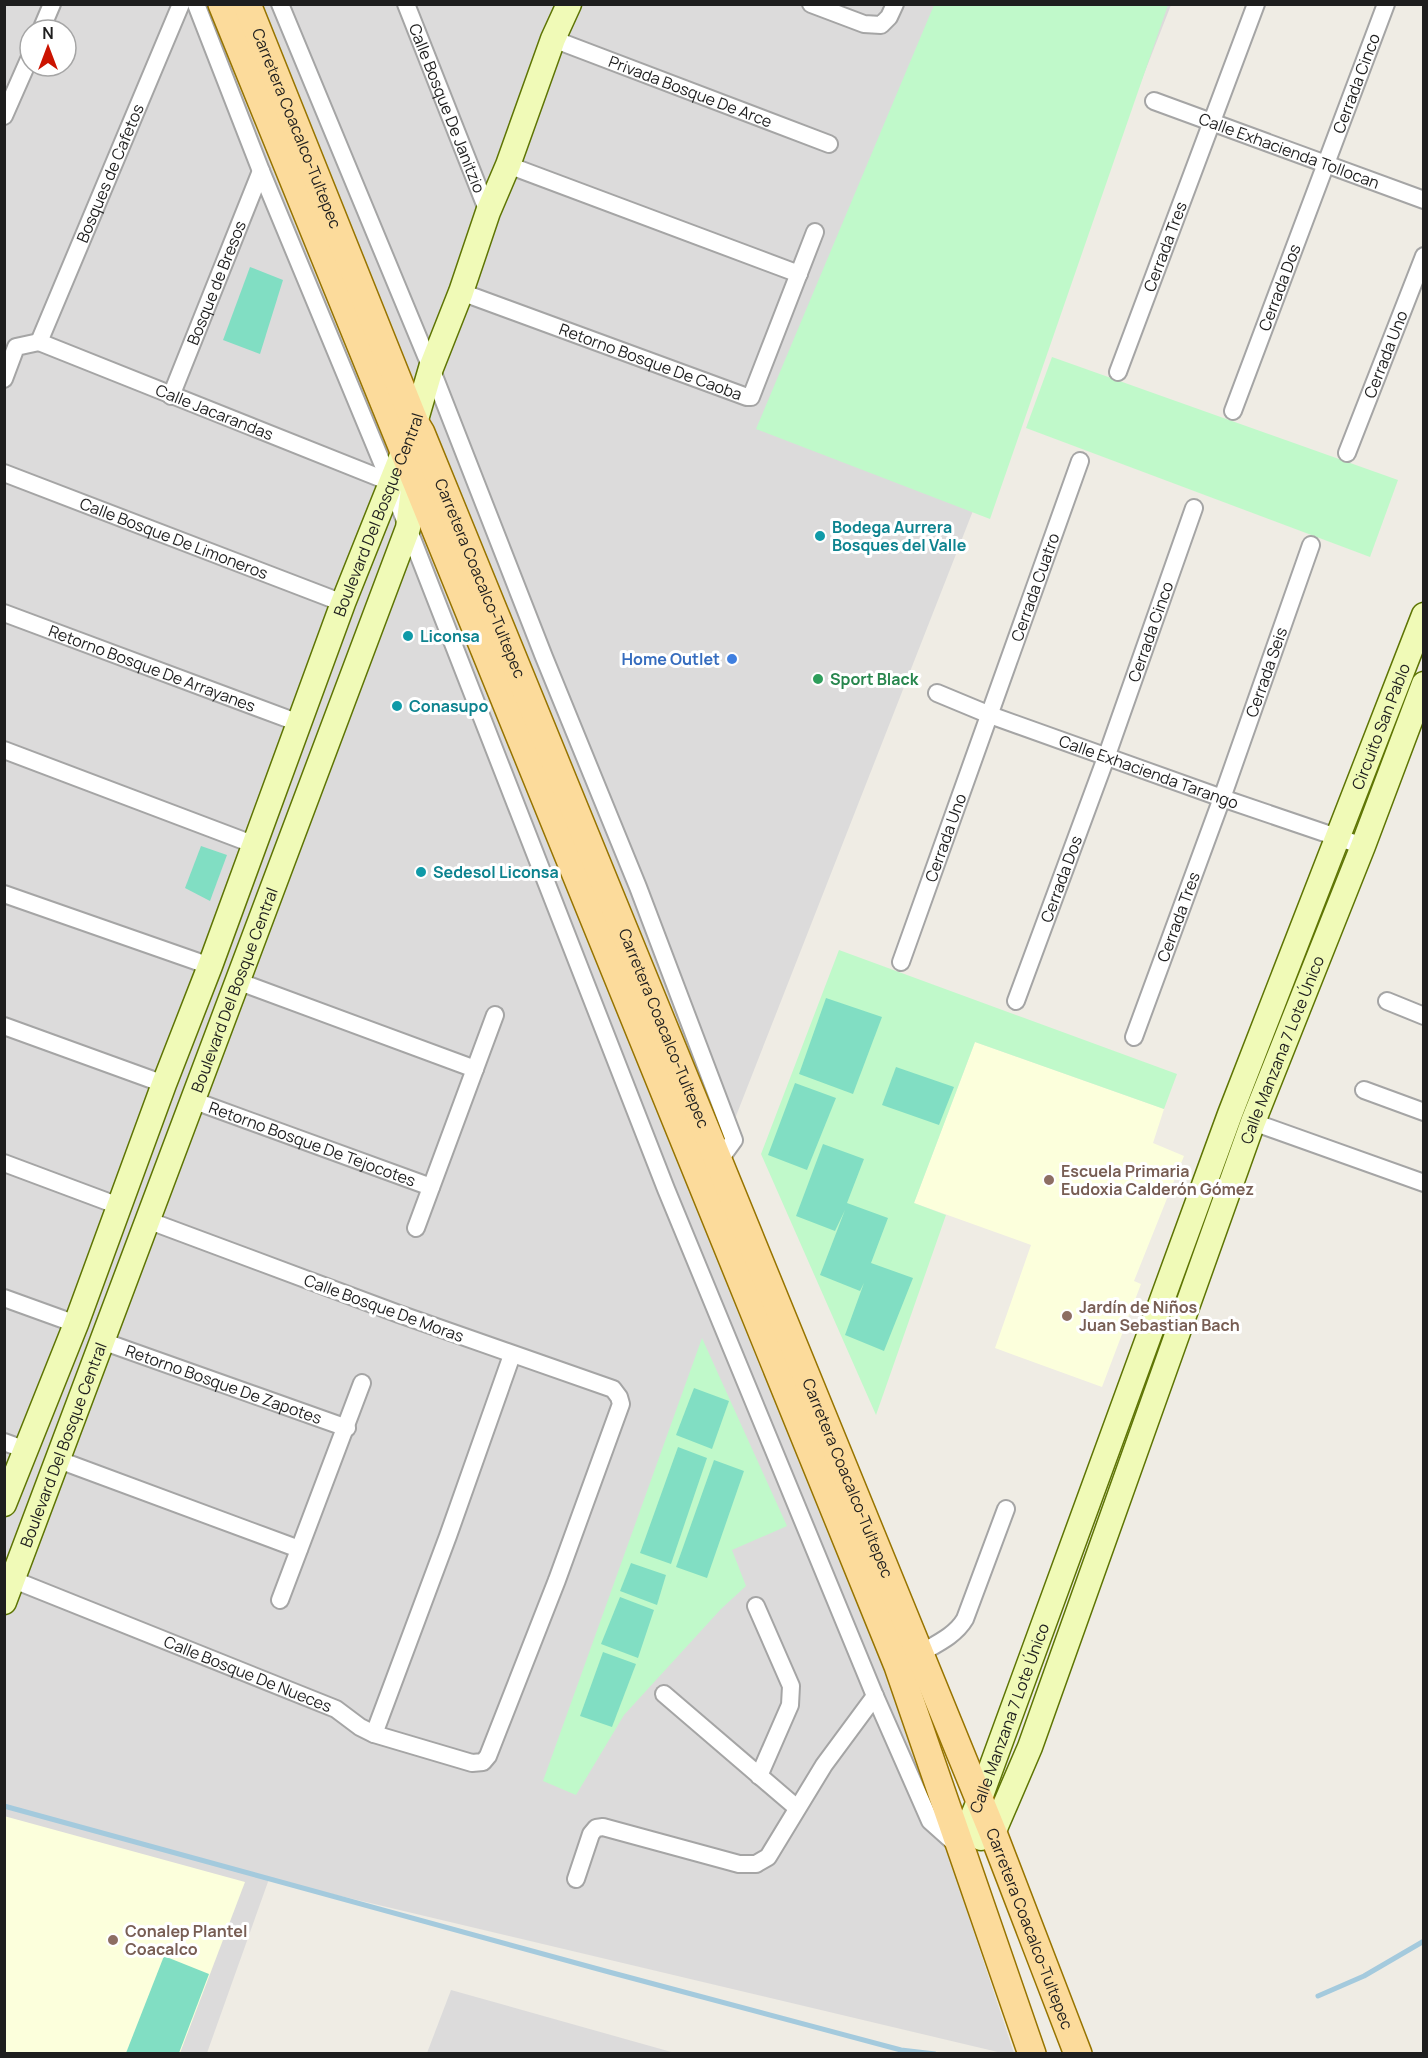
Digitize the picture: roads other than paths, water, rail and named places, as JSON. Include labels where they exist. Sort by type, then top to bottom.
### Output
[{"type":"main road","name":"Carretera Coacalco-Tultepec","points":[[222,4],[413,436],[718,1162],[993,1833],[1078,2054]]},
{"type":"main road","name":"Carretera Coacalco-Tultepec","points":[[247,4],[413,436],[402,480],[898,1666],[1032,2054]]},
{"type":"street","points":[[46,18],[52,4]]},
{"type":"street","name":"Bosques de Cafetos","points":[[39,342],[181,4]]},
{"type":"street","points":[[196,4],[261,171],[402,480]]},
{"type":"street","points":[[280,4],[431,368],[539,646],[638,887],[734,1140],[718,1162]]},
{"type":"street","name":"Calle Bosque De Janitzio","points":[[406,4],[488,212]]},
{"type":"street","points":[[811,4],[864,24],[881,26],[889,17],[894,4]]},
{"type":"street","points":[[1212,122],[1256,4]]},
{"type":"street","name":"Cerrada Cinco","points":[[1326,164],[1386,4]]},
{"type":"street","name":"Boulevard Del Bosque Central","points":[[413,436],[431,368],[566,7]]},
{"type":"street","name":"Privada Bosque De Arce","points":[[553,39],[829,144]]},
{"type":"street","points":[[4,116],[21,78]]},
{"type":"street","name":"Calle Exhacienda Tollocan","points":[[1154,101],[1424,200]]},
{"type":"street","name":"Cerrada Tres","points":[[1118,372],[1212,122]]},
{"type":"street","name":"Cerrada Dos","points":[[1233,411],[1326,164]]},
{"type":"street","points":[[507,165],[799,274]]},
{"type":"street","name":"Bosque de Bresos","points":[[171,396],[261,171]]},
{"type":"street","name":"Retorno Bosque De Caoba","points":[[461,292],[747,397],[753,394],[815,232]]},
{"type":"street","name":"Cerrada Uno","points":[[1347,453],[1424,256]]},
{"type":"street","points":[[4,379],[16,347],[39,342]]},
{"type":"street","name":"Calle Jacarandas","points":[[39,342],[171,396],[402,480]]},
{"type":"street","name":"Cerrada Cuatro","points":[[990,715],[1080,461]]},
{"type":"street","name":"Calle Bosque De Limoneros","points":[[4,473],[343,603]]},
{"type":"street","name":"Boulevard Del Bosque Central","points":[[4,1602],[408,528],[402,480]]},
{"type":"street","name":"Boulevard Del Bosque Central","points":[[4,1504],[15,1446],[76,1324],[343,603],[402,480]]},
{"type":"street","name":"Cerrada Cinco","points":[[1107,755],[1194,508]]},
{"type":"street","points":[[408,528],[666,1190],[876,1696],[930,1821],[960,1847]]},
{"type":"street","name":"Cerrada Seis","points":[[1222,798],[1311,545]]},
{"type":"street","name":"Retorno Bosque De Arrayanes","points":[[4,613],[299,723]]},
{"type":"street","name":"Circuito San Pablo","points":[[1339,838],[1424,615]]},
{"type":"street","points":[[321,664],[354,676]]},
{"type":"street","name":"Circuito San Pablo","points":[[1363,846],[1424,684]]},
{"type":"street","name":"Calle Exhacienda Tarango","points":[[937,693],[990,715],[1363,846]]},
{"type":"street","name":"Cerrada Uno","points":[[901,962],[990,715]]},
{"type":"street","points":[[4,750],[255,845]]},
{"type":"street","name":"Cerrada Dos","points":[[1016,1001],[1107,755]]},
{"type":"street","name":"Cerrada Tres","points":[[1134,1037],[1222,798]]},
{"type":"street","name":"Calle Manzana 7 Lote Único","points":[[960,1847],[979,1801],[1230,1114],[1339,838]]},
{"type":"street","name":"Calle Manzana 7 Lote Único","points":[[960,1847],[993,1833],[1030,1747],[1253,1122],[1363,846]]},
{"type":"street","points":[[4,894],[210,966]]},
{"type":"street","points":[[237,981],[475,1069]]},
{"type":"street","points":[[1387,1001],[1424,1016]]},
{"type":"street","points":[[1269,1014],[1292,1025]]},
{"type":"street","name":"Retorno Bosque De Tejocotes","points":[[416,1228],[495,1015]]},
{"type":"street","points":[[4,1026],[164,1084]]},
{"type":"street","points":[[1365,1090],[1424,1112]]},
{"type":"street","name":"Retorno Bosque De Tejocotes","points":[[192,1100],[431,1187]]},
{"type":"street","points":[[1253,1122],[1424,1183]]},
{"type":"street","points":[[139,1152],[169,1162]]},
{"type":"street","points":[[4,1163],[119,1206]]},
{"type":"street","name":"Calle Bosque De Moras","points":[[147,1220],[512,1355],[613,1389],[619,1396],[621,1404],[557,1580],[488,1756],[483,1762]]},
{"type":"street","points":[[4,1298],[76,1324]]},
{"type":"street","name":"Retorno Bosque De Zapotes","points":[[102,1341],[347,1428]]},
{"type":"street","points":[[374,1734],[512,1355]]},
{"type":"street","points":[[280,1600],[347,1428],[362,1383]]},
{"type":"street","points":[[58,1460],[299,1549]]},
{"type":"street","points":[[919,1654],[960,1628],[1006,1509]]},
{"type":"street","name":"Calle Bosque De Nueces","points":[[14,1580],[336,1709],[374,1734],[472,1763],[483,1762]]},
{"type":"street","points":[[756,1605],[791,1686],[792,1696],[759,1776]]},
{"type":"street","points":[[664,1694],[797,1808]]},
{"type":"street","points":[[576,1879],[591,1834],[596,1828],[603,1827],[739,1864],[756,1864],[768,1857],[824,1765],[876,1696]]},
{"type":"waterway","points":[[4,1806],[901,2050],[935,2054]]},
{"type":"waterway","points":[[1318,1996],[1364,1976],[1424,1941]]},
{"type":"place","name":"Bodega Aurrera Bosques del Valle","points":[[820,536]]},
{"type":"place","name":"Liconsa","points":[[408,636]]},
{"type":"place","name":"Home Outlet","points":[[732,659]]},
{"type":"place","name":"Sport Black","points":[[818,679]]},
{"type":"place","name":"Conasupo","points":[[397,706]]},
{"type":"place","name":"Sedesol Liconsa","points":[[421,872]]},
{"type":"place","name":"Escuela Primaria Eudoxia Calderón Gómez","points":[[1049,1180]]},
{"type":"place","name":"Jardín de Niños Juan Sebastian Bach","points":[[1067,1316]]},
{"type":"place","name":"Conalep Plantel Coacalco","points":[[113,1940]]}]
